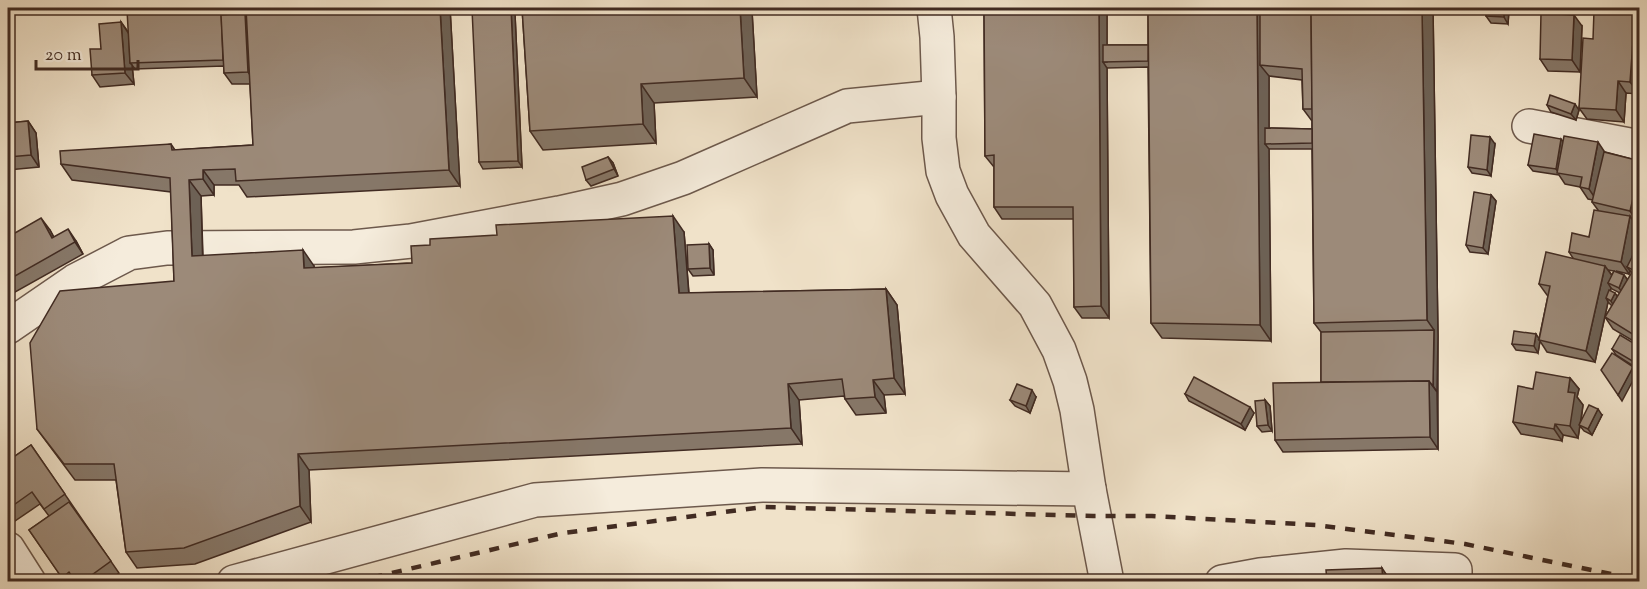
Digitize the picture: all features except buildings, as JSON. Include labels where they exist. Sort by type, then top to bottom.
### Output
[{"type":"street","points":[[934,8],[937,36],[939,138],[943,171],[952,195],[974,235],[1035,305],[1059,351],[1077,410],[1107,582]]},
{"type":"street","points":[[8,327],[75,281],[129,253],[167,248],[366,246],[411,241],[559,213],[622,199],[683,178],[847,106],[939,97]]},
{"type":"street","points":[[1529,126],[1640,147]]},
{"type":"street","points":[[234,582],[535,500],[762,485],[1089,489]]},
{"type":"street","points":[[8,549],[29,582]]},
{"type":"street","points":[[1222,582],[1260,575],[1346,566],[1455,570],[1455,582]]},
{"type":"railway","points":[[353,582],[563,533],[763,507],[1152,516],[1316,525],[1465,544],[1640,580]]}]
